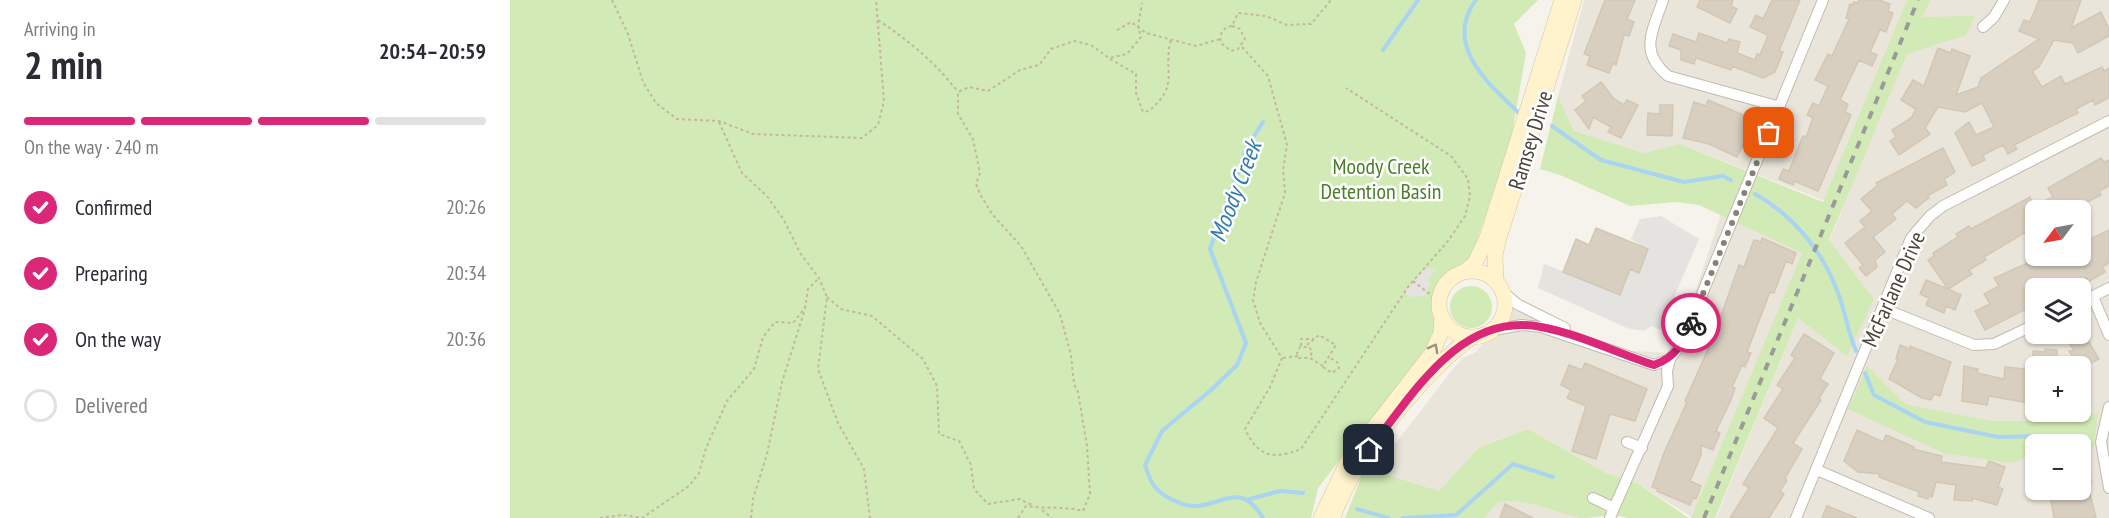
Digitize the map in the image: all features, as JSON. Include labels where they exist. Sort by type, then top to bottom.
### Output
[{"type":"main road","name":"Ramsey Drive","points":[[1464,272],[1475,263],[1487,238],[1562,0]]},
{"type":"main road","name":"Ramsey Drive","points":[[1499,286],[1495,256],[1498,241],[1574,0]]},
{"type":"main road","points":[[1321,518],[1348,461],[1432,353],[1441,333],[1441,309],[1446,284],[1464,272],[1482,272],[1499,286],[1504,312],[1492,330],[1472,337],[1444,357],[1369,450],[1349,480],[1332,518]]},
{"type":"main road","points":[[1441,309],[1454,331],[1472,337]]},
{"type":"street","points":[[1663,0],[1650,39],[1649,50],[1659,69],[1668,76],[1780,107]]},
{"type":"street","points":[[1593,498],[1612,513],[1668,386],[1670,359],[1682,343],[1823,0]]},
{"type":"street","points":[[1983,27],[1994,17],[2004,0]]},
{"type":"street","name":"McFarlane Drive","points":[[1796,518],[1911,238],[1930,216],[1983,185],[2109,120]]},
{"type":"street","points":[[1499,286],[1531,312],[1608,350]]},
{"type":"street","points":[[2109,288],[2093,297],[2109,335]]},
{"type":"street","points":[[1882,308],[1974,345],[1994,344],[2025,329]]},
{"type":"street","points":[[1492,330],[1522,325],[1541,327],[1654,365],[1667,378]]},
{"type":"street","points":[[1654,365],[1670,359]]},
{"type":"street","points":[[2108,413],[2101,442],[2109,488]]},
{"type":"street","points":[[1627,442],[1642,448]]},
{"type":"street","points":[[1817,470],[1929,518]]},
{"type":"path","points":[[612,0],[628,34],[643,82],[656,102],[677,119],[719,121],[753,134],[862,138],[878,125],[884,101],[876,0]]},
{"type":"path","points":[[1242,47],[1231,51],[1223,47],[1220,39],[1222,32],[1232,26],[1238,13],[1266,16],[1287,25],[1311,24],[1331,0]]},
{"type":"path","points":[[1109,58],[1126,54],[1142,37],[1138,27],[1142,3]]},
{"type":"path","points":[[878,20],[905,38],[939,67],[957,92],[958,114],[973,139],[980,173],[976,184],[980,194],[1038,272],[1060,314],[1071,355],[1074,384],[1078,392],[1087,446],[1090,494],[1083,511],[1066,507],[1026,506],[1018,518]]},
{"type":"path","points":[[1117,30],[1131,22],[1146,33],[1196,46],[1220,39]]},
{"type":"path","points":[[1232,26],[1240,28],[1244,35],[1242,47]]},
{"type":"path","points":[[957,92],[969,87],[988,91],[1020,70],[1039,65],[1051,49],[1074,41],[1091,45],[1136,74],[1143,111],[1149,111],[1164,98],[1169,83],[1166,57],[1171,39]]},
{"type":"path","points":[[1242,47],[1268,76],[1287,145],[1282,170],[1285,194],[1256,282],[1253,300],[1260,324],[1282,358]]},
{"type":"path","points":[[1282,358],[1270,387],[1245,429],[1252,446],[1268,455],[1286,455],[1302,449],[1413,281],[1448,241],[1465,216],[1470,196],[1468,179],[1451,156],[1346,88]]},
{"type":"path","points":[[719,121],[742,173],[767,196],[784,220],[800,253],[819,278],[827,297],[841,309],[872,316],[923,359],[937,386],[939,434],[959,441],[971,465],[974,489],[988,504],[1019,499],[1039,508],[1052,518]]},
{"type":"path","points":[[751,518],[753,499],[767,454],[782,381],[806,308],[808,288],[819,278]]},
{"type":"path","points":[[1413,281],[1441,309]]},
{"type":"path","points":[[827,297],[818,369],[838,423],[864,469],[870,518]]},
{"type":"path","points":[[600,518],[642,518],[689,486],[703,467],[706,448],[727,401],[754,369],[763,337],[775,322],[793,323],[806,308]]},
{"type":"path","points":[[1301,346],[1322,336],[1335,343],[1323,366]]},
{"type":"path","points":[[1298,356],[1301,339],[1315,339]]},
{"type":"path","points":[[1307,345],[1312,351],[1310,358]]},
{"type":"path","points":[[1282,358],[1298,356],[1303,360],[1310,358],[1332,373],[1338,370],[1338,363],[1329,357]]},
{"type":"shaded area","points":[[1584,0],[2109,0],[2109,518],[1716,518],[1843,208],[1680,144],[1644,153],[1574,131],[1558,96]]},
{"type":"shaded area","points":[[1721,214],[1803,253],[1693,518],[1637,483],[1606,473],[1528,429],[1478,448],[1439,491],[1374,471],[1453,369],[1463,358],[1475,353],[1511,308],[1632,351],[1675,353]]},
{"type":"shaded area","points":[[1661,216],[1699,239],[1660,330],[1652,326],[1644,331],[1627,328],[1538,288],[1544,264],[1620,294],[1630,269],[1639,272],[1648,250],[1631,239],[1640,219]]},
{"type":"shaded area","points":[[1425,268],[1436,269],[1427,281],[1431,283],[1425,296],[1410,297],[1404,293]]},
{"type":"shaded area","points":[[1515,499],[1582,518],[1485,518],[1498,502]]},
{"type":"green space","name":"Moody Creek Detention Basin","points":[[510,0],[1538,0],[1514,24],[1526,53],[1511,140],[1472,256],[1437,291],[1433,339],[1318,488],[1311,518],[510,518]]},
{"type":"green space","points":[[1907,0],[1930,0],[1923,17],[1975,16],[1966,35],[1907,54],[1829,240],[1874,299],[1847,356],[1798,318],[1715,518],[1691,518],[1802,253],[1699,205],[1676,202],[1630,206],[1560,175],[1540,169],[1558,96],[1574,131],[1644,153],[1680,144],[1823,202]]},
{"type":"green space","points":[[1471,286],[1479,287],[1486,292],[1491,299],[1491,315],[1486,322],[1479,327],[1471,328],[1463,327],[1456,322],[1451,315],[1450,307],[1451,299],[1456,292],[1463,287]]},
{"type":"green space","points":[[1867,366],[1905,404],[1991,421],[2091,422],[2091,414],[2098,413],[2094,447],[2091,447],[2091,434],[2025,434],[2025,458],[2012,463],[1943,453],[1848,409]]},
{"type":"green space","points":[[1528,429],[1606,473],[1637,483],[1689,518],[1611,516],[1581,518],[1530,504],[1509,501],[1498,502],[1485,518],[1345,518],[1365,468],[1439,491],[1478,448]]},
{"type":"building","points":[[1605,0],[1635,0],[1627,19],[1634,22],[1629,36],[1624,35],[1616,65],[1613,63],[1609,73],[1587,65],[1590,56],[1584,54]]},
{"type":"building","points":[[1700,0],[1733,0],[1731,6],[1737,9],[1730,23],[1697,7]]},
{"type":"building","points":[[1772,0],[1800,0],[1779,51],[1783,52],[1775,72],[1763,78],[1732,66],[1731,70],[1696,58],[1694,64],[1681,60],[1681,50],[1669,46],[1673,34],[1696,42],[1699,33],[1727,43],[1729,39],[1740,42],[1737,53],[1755,60],[1757,54],[1760,55],[1768,35],[1750,27],[1756,15],[1763,19]]},
{"type":"building","points":[[1859,0],[1879,0],[1890,4],[1888,11],[1893,13],[1886,32],[1880,30],[1870,52],[1877,55],[1872,66],[1859,60],[1840,100],[1848,104],[1845,112],[1851,115],[1818,191],[1794,181],[1793,185],[1779,179],[1783,169],[1789,171],[1803,136],[1806,137],[1813,118],[1807,115],[1813,103],[1819,106],[1828,86],[1815,80],[1828,54],[1832,56],[1849,19],[1846,18],[1850,4],[1858,3]]},
{"type":"building","points":[[2039,0],[2081,0],[2071,28],[2101,12],[2109,29],[2109,36],[2078,53],[2073,43],[2054,40],[2039,67],[2032,71],[2042,87],[2061,76],[2065,84],[2102,67],[2104,71],[2109,68],[2109,98],[2095,105],[2093,100],[2076,109],[2078,113],[2014,145],[2017,149],[2008,154],[2003,145],[1983,155],[1985,160],[1972,166],[1955,133],[1969,122],[1976,135],[1994,127],[1982,103],[1965,112],[1938,107],[1925,128],[1930,134],[1899,155],[1890,141],[1896,137],[1892,130],[1911,118],[1916,109],[1901,100],[1913,80],[1924,86],[1938,48],[1951,53],[1952,49],[1970,56],[1956,95],[1978,87],[1981,78],[2039,39],[2019,31],[2024,20],[2030,22]]},
{"type":"building","points":[[1601,82],[1614,99],[1624,105],[1627,100],[1638,105],[1621,138],[1608,132],[1611,127],[1593,117],[1589,129],[1575,110],[1586,101],[1582,96]]},
{"type":"building","points":[[1708,100],[1755,120],[1737,157],[1709,144],[1683,138],[1694,102],[1706,106]]},
{"type":"building","points":[[1660,105],[1673,105],[1672,136],[1647,135],[1648,113],[1660,114]]},
{"type":"building","points":[[1943,148],[1955,172],[1944,179],[1947,185],[1927,196],[1929,198],[1916,208],[1907,201],[1892,214],[1896,219],[1873,237],[1885,252],[1875,260],[1877,267],[1866,276],[1859,268],[1863,265],[1845,243],[1865,227],[1860,221],[1872,211],[1861,199],[1878,185],[1876,183]]},
{"type":"building","points":[[2101,158],[2104,162],[2109,160],[2109,186],[2099,191],[2101,195],[2091,200],[2047,200],[2053,197],[2048,188]]},
{"type":"building","points":[[2030,197],[2031,200],[2025,200],[2025,232],[1984,257],[1986,260],[1969,270],[1972,274],[1948,289],[1928,260],[1934,256],[1933,253],[1958,237],[1956,234],[1969,226],[1971,229]]},
{"type":"building","points":[[1596,228],[1648,249],[1639,273],[1630,269],[1620,295],[1563,272],[1576,239],[1589,245]]},
{"type":"building","points":[[2109,230],[2109,263],[2102,267],[2105,272],[2091,280],[2091,278],[2025,278],[2025,310],[1985,330],[1975,311],[1990,304],[1984,294],[1999,286],[1994,278],[2025,264],[2091,266],[2091,239]]},
{"type":"building","points":[[1762,238],[1796,253],[1792,264],[1786,261],[1774,293],[1770,292],[1747,352],[1751,353],[1745,367],[1742,365],[1732,387],[1735,388],[1730,402],[1716,431],[1720,433],[1713,450],[1701,445],[1701,455],[1690,481],[1701,486],[1696,499],[1693,498],[1690,505],[1652,487],[1664,453],[1687,402],[1685,401],[1714,336],[1739,265],[1744,267],[1754,240],[1761,242]]},
{"type":"building","points":[[1926,280],[1961,295],[1955,310],[1946,306],[1944,313],[1926,305],[1929,298],[1920,294]]},
{"type":"building","points":[[1804,334],[1834,353],[1820,379],[1828,384],[1819,398],[1821,400],[1793,443],[1802,449],[1785,478],[1787,480],[1780,491],[1784,494],[1769,518],[1730,518],[1749,488],[1743,484],[1778,428],[1764,418],[1783,389],[1777,385],[1795,358],[1791,355]]},
{"type":"building","points":[[2070,344],[2090,344],[2099,359],[2091,363],[2091,356],[2072,356],[2069,351],[2074,351]]},
{"type":"building","points":[[1900,345],[1910,349],[1910,346],[1951,362],[1940,396],[1934,394],[1931,400],[1922,398],[1889,379],[1898,359],[1896,359]]},
{"type":"building","points":[[2045,349],[2057,350],[2057,356],[2033,356],[2033,351],[2046,352]]},
{"type":"building","points":[[1585,363],[1647,389],[1635,421],[1610,414],[1596,459],[1572,451],[1586,406],[1567,398],[1571,390],[1561,385],[1569,365],[1582,370]]},
{"type":"building","points":[[1964,366],[1978,369],[1977,373],[2004,379],[2005,367],[2025,369],[2024,402],[1989,396],[1987,405],[1962,401]]},
{"type":"building","points":[[1857,430],[1883,442],[1886,435],[1914,447],[1913,449],[1942,456],[1941,462],[1986,468],[1989,461],[2005,467],[1998,487],[2003,489],[1997,505],[1972,498],[1972,501],[1954,500],[1956,485],[1936,482],[1932,497],[1928,496],[1928,499],[1918,496],[1919,492],[1879,477],[1880,474],[1858,472],[1844,461]]},
{"type":"building","points":[[2091,498],[2096,518],[2054,518],[2051,500],[2091,500]]},
{"type":"building","points":[[1505,504],[1533,518],[1500,518]]},
{"type":"building","points":[[1827,506],[1857,518],[1822,518]]},
{"type":"waterway","name":"Moody Creek","points":[[1383,50],[1418,0]]},
{"type":"waterway","points":[[1476,0],[1467,16],[1464,32],[1467,47],[1473,62],[1483,76],[1519,113]]},
{"type":"waterway","name":"Moody Creek","points":[[1263,122],[1247,147],[1210,249],[1246,343],[1237,365],[1162,431],[1145,465],[1153,485],[1174,501],[1197,506],[1233,497],[1240,498],[1255,507],[1263,518]]},
{"type":"waterway","points":[[1552,126],[1601,160],[1684,182],[1723,176],[1731,180]]},
{"type":"waterway","points":[[1755,194],[1781,212],[1813,246],[1830,274],[1856,351]]},
{"type":"waterway","points":[[1865,373],[1874,395],[1925,422],[1998,437],[2025,436]]},
{"type":"waterway","points":[[1403,518],[1456,515],[1513,464],[1553,477]]},
{"type":"waterway","points":[[1246,500],[1280,491],[1303,493]]},
{"type":"waterway","points":[[1357,509],[1388,518]]},
{"type":"railway","points":[[1704,518],[1918,0]]},
{"type":"way so far","points":[[1691,323],[1769,133]]},
{"type":"route","points":[[1369,450],[1444,357],[1472,337],[1518,325],[1541,327],[1654,365],[1670,359],[1682,343],[1691,323]]}]
